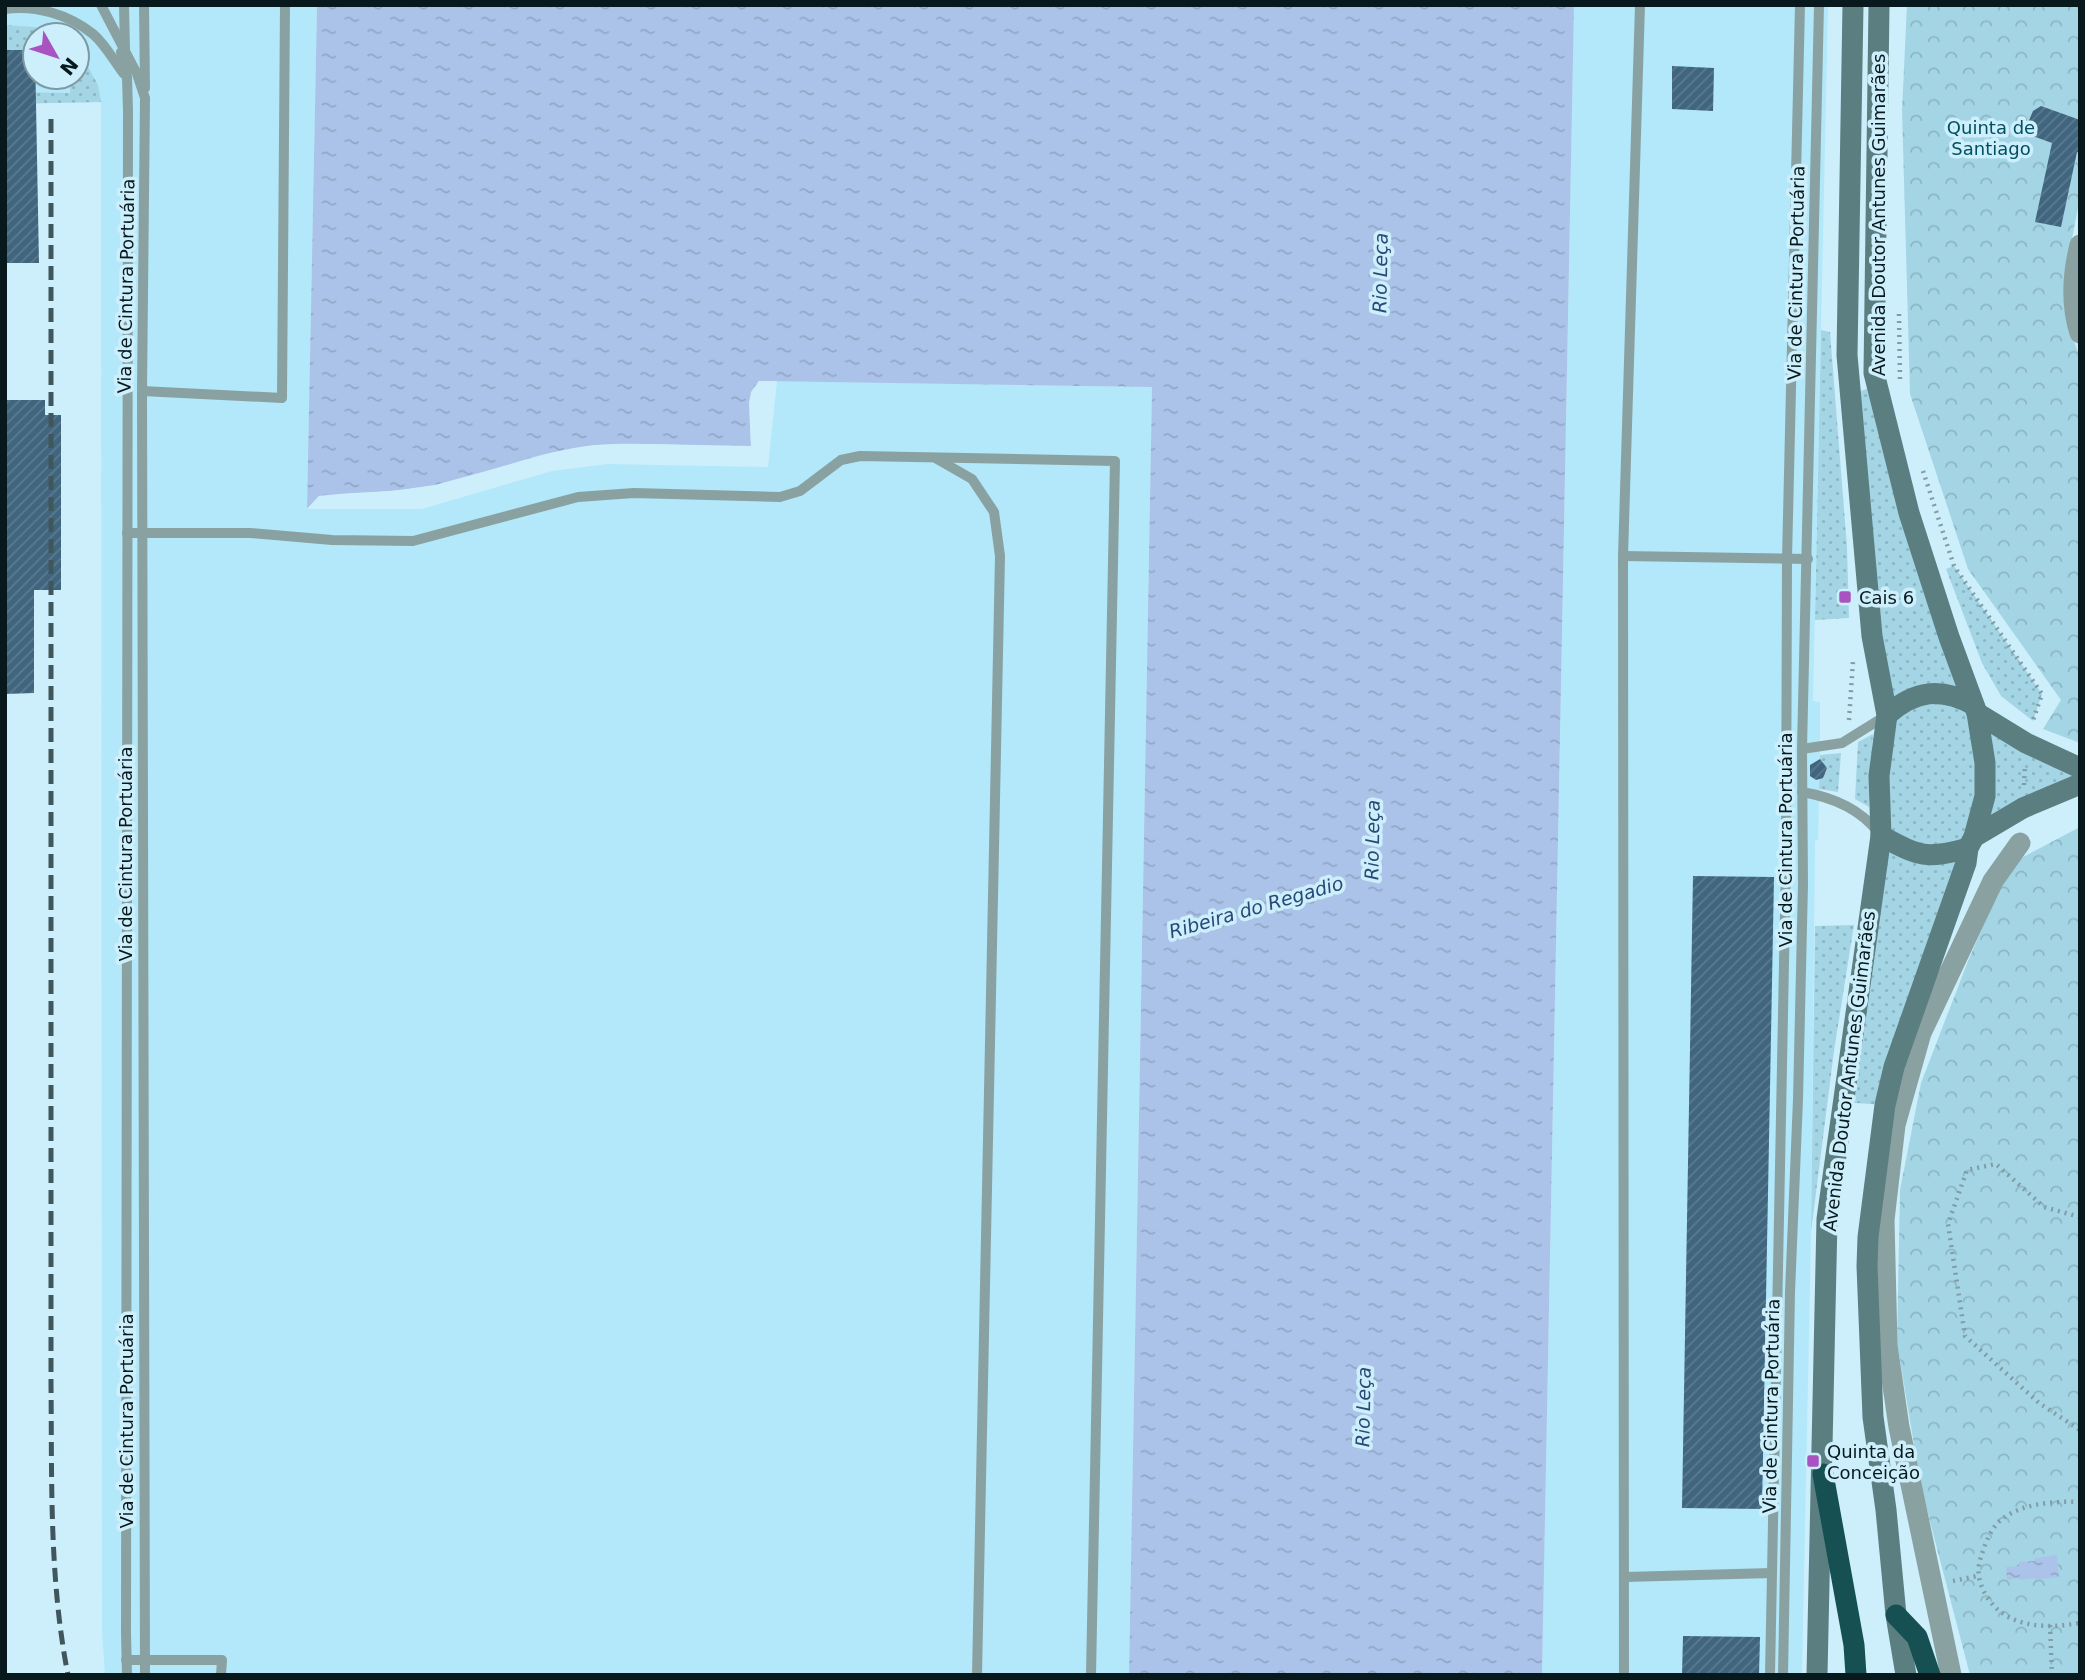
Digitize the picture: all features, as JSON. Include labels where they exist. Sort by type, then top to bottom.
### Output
[{"type":"highway","points":[[1823,1474],[1854,1645],[1856,1675]]},
{"type":"highway","points":[[1896,1615],[1917,1637],[1930,1675]]},
{"type":"main road","name":"Avenida Doutor Antunes Guimarães","points":[[1817,1675],[1827,1219],[1881,836],[1879,776],[1887,715],[1872,636],[1847,355],[1853,5]]},
{"type":"main road","name":"Avenida Doutor Antunes Guimarães","points":[[1879,5],[1874,373],[1909,513],[1975,709],[1985,763],[1985,796],[1966,863],[1894,1067],[1885,1105],[1868,1237],[1873,1417],[1886,1510],[1896,1615],[1906,1675]]},
{"type":"main road","points":[[1887,715],[1912,698],[1928,693],[1958,696],[2026,743],[2080,768]]},
{"type":"main road","points":[[1881,836],[1917,853],[1936,857],[1971,843],[2023,808],[2080,784]]},
{"type":"street","points":[[2080,245],[2075,266],[2075,318],[2080,333]]},
{"type":"street","points":[[1951,1675],[1899,1427],[1887,1345],[1884,1220],[1895,1125],[1921,1033],[1988,891],[2020,843]]},
{"type":"lane","name":"Via de Cintura Portuária","points":[[101,5],[145,98],[142,391],[145,1675]]},
{"type":"lane","points":[[124,5],[127,78]]},
{"type":"lane","points":[[144,5],[145,98]]},
{"type":"lane","points":[[142,391],[282,398],[285,5]]},
{"type":"lane","points":[[1624,1675],[1623,556],[1640,5]]},
{"type":"lane","name":"Via de Cintura Portuária","points":[[1770,1675],[1786,862],[1787,559],[1800,5]]},
{"type":"lane","name":"Via de Cintura Portuária","points":[[1783,1675],[1790,1292],[1799,1072],[1802,749],[1819,5]]},
{"type":"lane","points":[[5,9],[23,6],[62,15],[94,35],[127,78]]},
{"type":"lane","name":"Via de Cintura Portuária","points":[[118,38],[127,78],[127,1675]]},
{"type":"lane","points":[[127,533],[250,533],[332,540],[413,541],[578,497],[634,494],[780,497],[800,491],[841,460],[860,456],[1115,461],[1091,1675]]},
{"type":"lane","points":[[936,458],[972,479],[994,512],[1000,556],[977,1675]]},
{"type":"lane","points":[[1623,556],[1808,559]]},
{"type":"lane","points":[[1802,749],[1842,743],[1887,715]]},
{"type":"lane","points":[[1802,792],[1843,804],[1868,819],[1881,836]]},
{"type":"lane","points":[[1625,1577],[1772,1573]]},
{"type":"lane","points":[[126,1660],[222,1660],[221,1675]]},
{"type":"path","points":[[1899,307],[1900,389]]},
{"type":"path","points":[[1922,465],[1955,566],[2042,694],[2026,743]]},
{"type":"path","points":[[2080,1217],[2044,1207],[1996,1164],[1967,1170],[1948,1224],[1965,1336],[2039,1403],[2080,1430]]},
{"type":"path","points":[[2080,1502],[2055,1501],[2021,1509],[2003,1518],[1988,1537],[1977,1576],[1993,1606],[2006,1617],[2022,1623],[2080,1623]]},
{"type":"path","points":[[2050,1625],[2052,1675]]},
{"type":"shaded area","points":[[5,5],[317,5],[307,509],[422,509],[552,471],[608,464],[768,467],[777,381],[1152,387],[1129,1675],[105,1675],[102,1632],[101,102],[5,104]]},
{"type":"shaded area","points":[[1574,5],[1828,5],[1813,701],[1820,702],[1820,755],[1818,840],[1815,841],[1802,1675],[1542,1675]]},
{"type":"green space","name":"Quinta de Santiago","points":[[1907,5],[2080,5],[2080,197],[2067,265],[2069,329],[2080,357],[2080,743],[2043,729],[2061,700],[1968,569],[1910,394],[1902,110]]},
{"type":"green space","points":[[5,25],[21,26],[21,50],[5,50]]},
{"type":"green space","points":[[91,72],[98,85],[101,102],[5,104],[5,92],[91,91]]},
{"type":"green space","points":[[1821,330],[1830,332],[1847,547],[1849,618],[1815,620]]},
{"type":"green space","points":[[1877,385],[1974,705],[2080,768],[2080,784],[1974,837],[1885,1105],[1842,1102],[1887,715],[1850,395]]},
{"type":"green space","points":[[1954,566],[2042,694],[2033,721],[2001,696],[1982,663],[1946,569]]},
{"type":"green space","points":[[1873,734],[1869,807],[1855,799],[1858,742]]},
{"type":"green space","points":[[1841,753],[1838,792],[1819,789],[1820,755]]},
{"type":"green space","points":[[2080,827],[2080,1675],[1970,1675],[1921,1487],[1897,1342],[1900,1190],[1921,1083],[1968,961],[2010,864]]},
{"type":"green space","points":[[1854,925],[1834,1051],[1811,1232],[1815,926]]},
{"type":"water","points":[[317,5],[1574,5],[1542,1675],[1129,1675],[1152,387],[759,381],[750,404],[751,446],[596,445],[536,457],[436,485],[319,496],[307,509]]},
{"type":"water","points":[[2057,1555],[2059,1577],[2007,1580],[2006,1567],[2019,1566],[2019,1562],[2034,1561],[2035,1558]]},
{"type":"pier","points":[[759,381],[777,381],[776,384],[760,384],[754,394],[752,449],[596,449],[549,457],[436,488],[393,495],[321,500],[312,509],[307,509],[319,496],[435,485],[548,454],[595,445],[751,446],[749,403],[751,392]]},
{"type":"building","points":[[5,50],[21,50],[21,91],[36,91],[39,263],[5,263]]},
{"type":"building","points":[[1672,66],[1714,68],[1713,111],[1672,109]]},
{"type":"building","points":[[2041,106],[2080,120],[2080,153],[2077,152],[2061,227],[2035,222],[2052,143],[2030,135],[2027,125],[2033,111]]},
{"type":"building","points":[[5,400],[45,400],[45,415],[61,415],[61,590],[34,590],[34,693],[5,694]]},
{"type":"building","points":[[1820,759],[1827,768],[1823,778],[1816,780],[1810,776],[1810,765]]},
{"type":"building","points":[[1693,876],[1774,877],[1762,1509],[1682,1508]]},
{"type":"building","points":[[1683,1636],[1760,1637],[1759,1675],[1682,1675]]},
{"type":"railway","points":[[51,119],[51,1456],[57,1603],[68,1675]]},
{"type":"place","name":"Cais 6","points":[[1845,597]]},
{"type":"place","name":"Quinta da Conceição","points":[[1813,1461]]},
{"type":"water label","name":"Rio Leça","points":[[1380,273]]},
{"type":"water label","name":"Rio Leça","points":[[1372,840]]},
{"type":"water label","name":"Ribeira do Regadio","points":[[1256,907]]},
{"type":"water label","name":"Rio Leça","points":[[1363,1407]]}]
